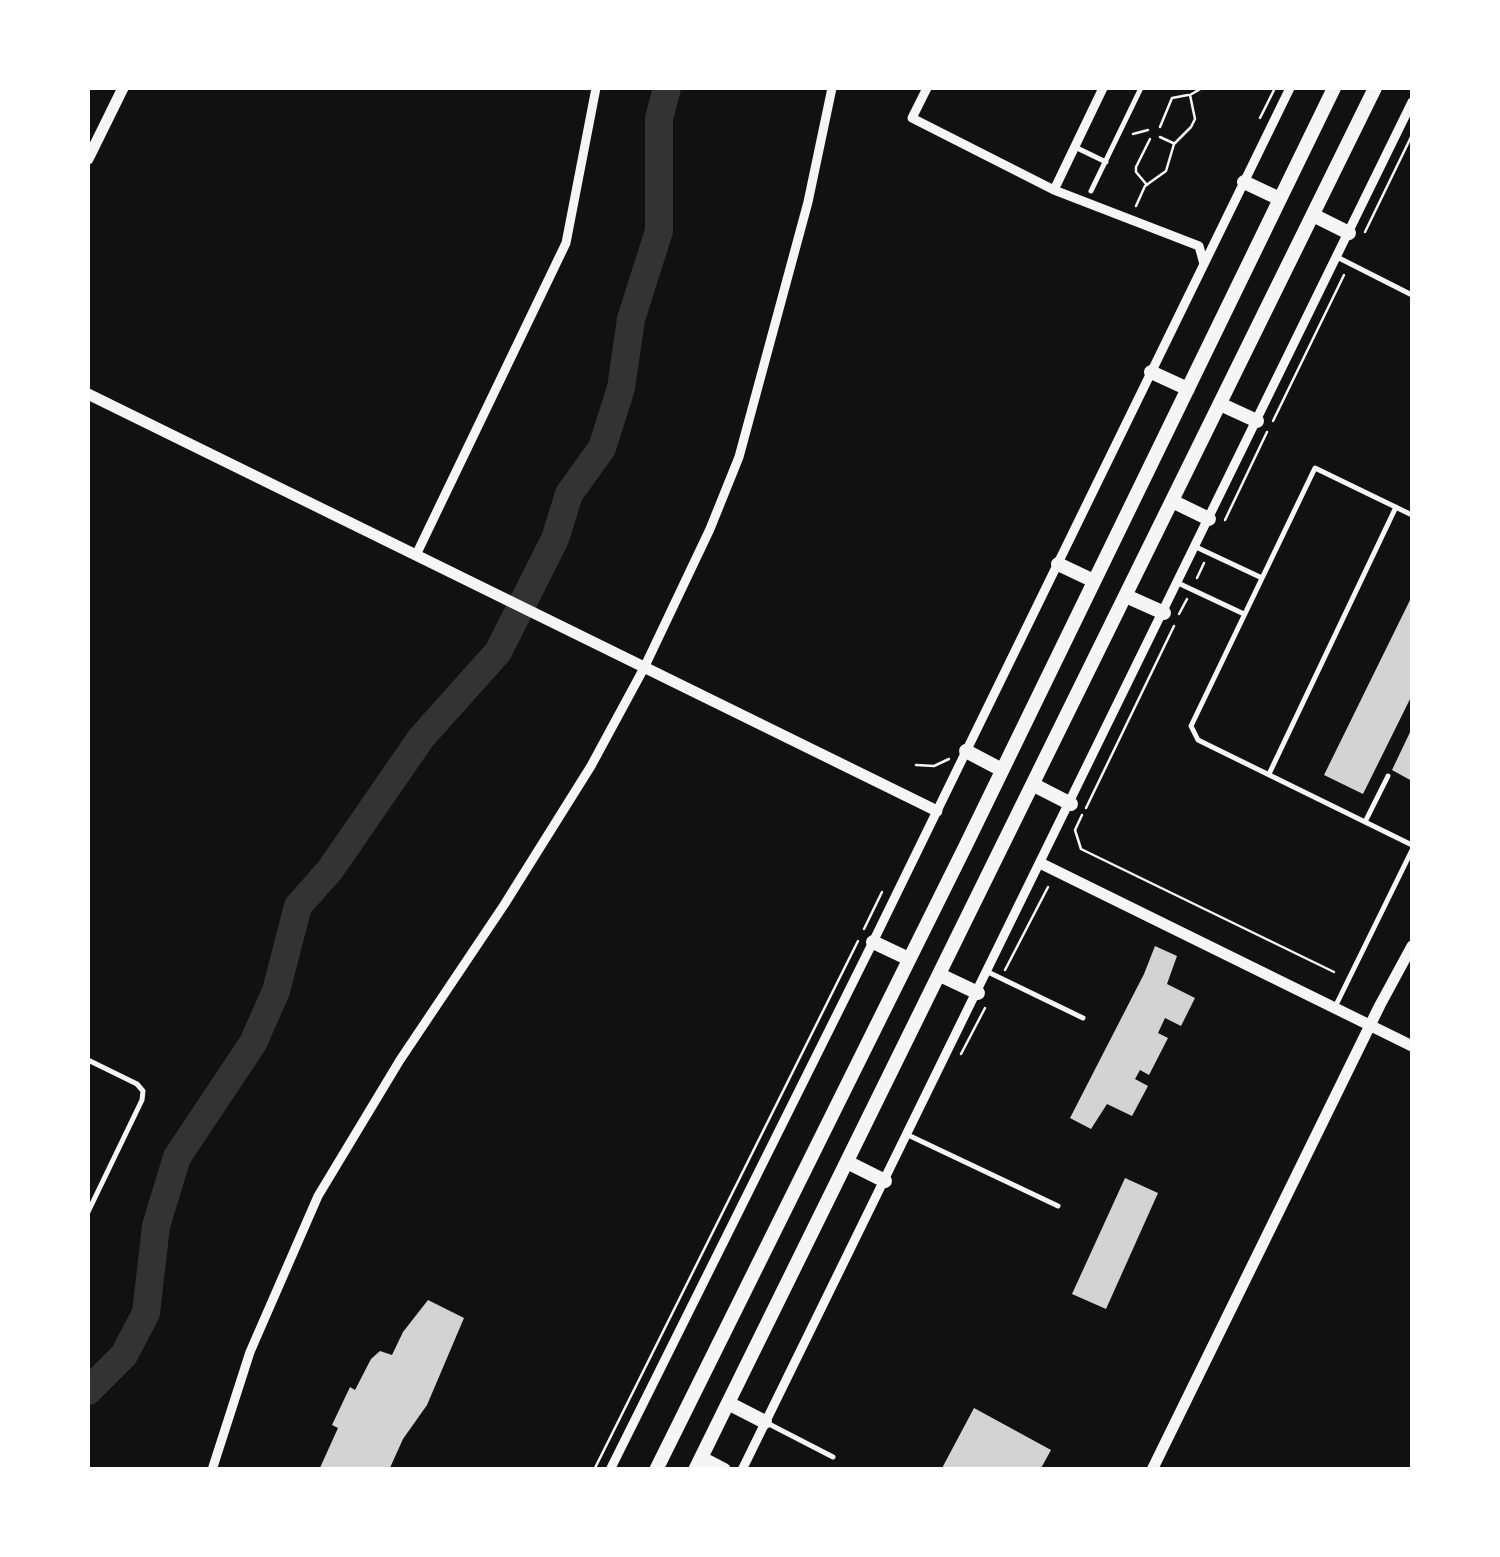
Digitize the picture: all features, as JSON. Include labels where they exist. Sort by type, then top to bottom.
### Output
[{"type":"main road","points":[[656,1470],[1334,88]]},
{"type":"main road","points":[[724,1470],[698,1464],[1375,88]]},
{"type":"main road","points":[[1244,182],[1280,199]]},
{"type":"main road","points":[[1313,215],[1349,233]]},
{"type":"main road","points":[[1151,372],[1188,389]]},
{"type":"main road","points":[[1220,404],[1257,422]]},
{"type":"main road","points":[[1172,501],[1218,519]]},
{"type":"main road","points":[[1058,564],[1094,581]]},
{"type":"main road","points":[[1126,596],[1164,614]]},
{"type":"main road","points":[[966,752],[1002,770]]},
{"type":"main road","points":[[1034,785],[1071,804]]},
{"type":"main road","points":[[874,942],[909,959]]},
{"type":"main road","points":[[940,975],[978,993]]},
{"type":"main road","points":[[848,1162],[885,1181]]},
{"type":"main road","points":[[728,1404],[766,1422]]},
{"type":"street","points":[[88,159],[123,88]]},
{"type":"street","points":[[416,555],[566,243],[596,88]]},
{"type":"street","points":[[212,1470],[250,1352],[318,1196],[400,1060],[504,905],[590,766],[644,668],[710,529],[739,458],[808,202],[832,88]]},
{"type":"street","points":[[927,88],[912,118],[1054,190],[1199,246],[1204,264]]},
{"type":"street","points":[[1054,190],[1103,88]]},
{"type":"street","points":[[610,1470],[874,942],[1290,88]]},
{"type":"street","points":[[742,1470],[1196,547],[1218,519],[1257,422],[1412,102]]},
{"type":"street","points":[[88,394],[937,811]]},
{"type":"street","points":[[1042,864],[1412,1046]]},
{"type":"street","points":[[1152,1470],[1412,946]]},
{"type":"lane","points":[[1091,191],[1141,88]]},
{"type":"lane","points":[[1075,147],[1106,162]]},
{"type":"lane","points":[[1337,257],[1412,295]]},
{"type":"lane","points":[[1334,1008],[1412,847],[1198,740],[1191,726],[1315,468],[1412,515]]},
{"type":"lane","points":[[1269,774],[1396,507]]},
{"type":"lane","points":[[1196,547],[1262,578]]},
{"type":"lane","points":[[1178,583],[1244,614]]},
{"type":"lane","points":[[1366,822],[1388,776]]},
{"type":"lane","points":[[988,972],[1083,1018]]},
{"type":"lane","points":[[88,1060],[137,1084],[143,1091],[88,1212]]},
{"type":"lane","points":[[908,1134],[1058,1206]]},
{"type":"lane","points":[[766,1422],[833,1456]]},
{"type":"path","points":[[1160,127],[1172,98],[1202,88]]},
{"type":"path","points":[[1134,209],[1147,185],[1166,171],[1174,144],[1195,119],[1190,94]]},
{"type":"path","points":[[1133,134],[1148,130]]},
{"type":"path","points":[[1365,231],[1412,135]]},
{"type":"path","points":[[1160,137],[1174,144]]},
{"type":"path","points":[[1147,185],[1136,172],[1136,166],[1150,139]]},
{"type":"path","points":[[1218,519],[1349,263]]},
{"type":"path","points":[[1209,554],[1075,830],[1078,844],[1081,850],[1334,972]]},
{"type":"path","points":[[916,765],[934,766],[948,759]]},
{"type":"path","points":[[594,1470],[882,893]]},
{"type":"building","points":[[1412,596],[1412,695],[1363,794],[1324,775]]},
{"type":"building","points":[[1412,728],[1412,781],[1392,770]]},
{"type":"building","points":[[1155,946],[1177,956],[1167,984],[1195,998],[1181,1026],[1165,1018],[1158,1033],[1168,1038],[1149,1075],[1140,1070],[1135,1079],[1148,1086],[1132,1116],[1107,1104],[1091,1129],[1070,1118]]},
{"type":"building","points":[[1125,1178],[1158,1193],[1106,1309],[1072,1294]]},
{"type":"building","points":[[428,1300],[464,1318],[427,1405],[403,1439],[389,1470],[319,1470],[338,1428],[332,1425],[350,1387],[355,1390],[371,1359],[380,1351],[392,1355],[403,1332]]},
{"type":"building","points":[[974,1408],[1051,1450],[1040,1470],[941,1470]]},
{"type":"waterway","points":[[88,1391],[124,1355],[146,1313],[156,1226],[177,1157],[253,1043],[276,991],[298,906],[330,870],[421,738],[498,652],[555,539],[569,494],[602,448],[621,388],[631,319],[659,231],[659,119],[667,88]]}]
